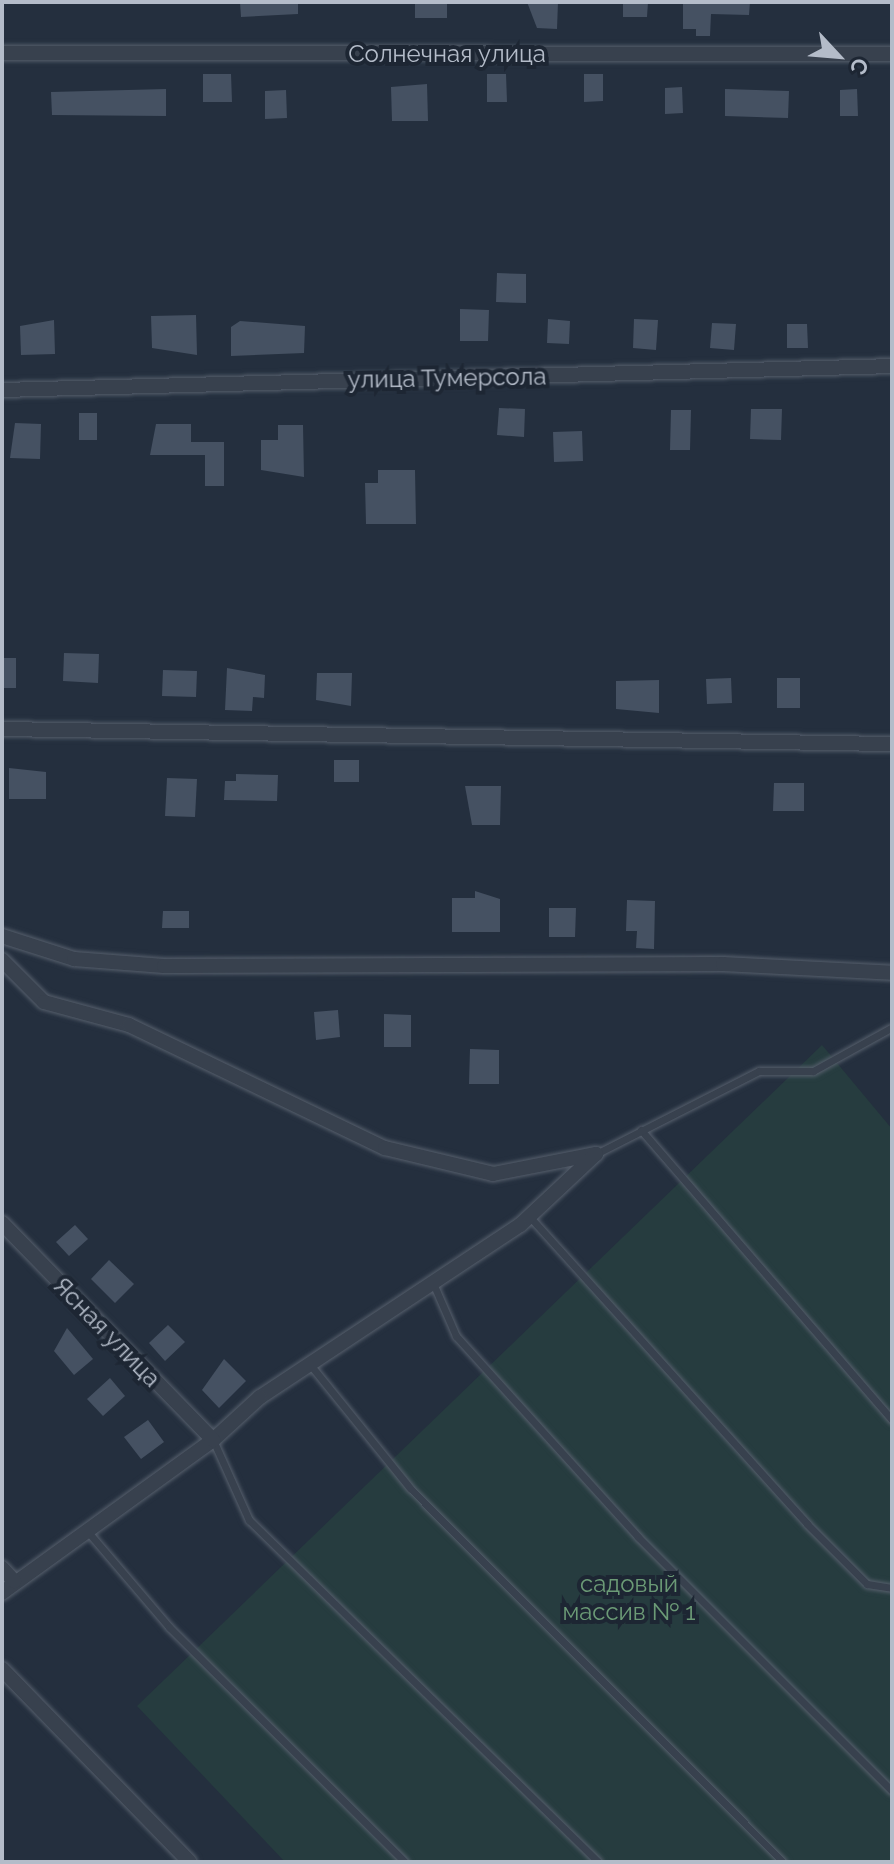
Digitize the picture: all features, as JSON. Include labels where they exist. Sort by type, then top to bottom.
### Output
[{"type":"street","name":"Солнечная улица","points":[[2,53],[892,54]]},
{"type":"street","name":"улица Тумерсола","points":[[2,390],[892,366]]},
{"type":"street","points":[[2,729],[892,744]]},
{"type":"street","points":[[2,936],[74,959],[164,966],[723,964],[892,973]]},
{"type":"street","points":[[2,960],[44,1002],[129,1025],[385,1148],[493,1174],[596,1154]]},
{"type":"street","points":[[2,1593],[14,1581],[213,1440],[260,1397],[312,1367],[529,1216],[596,1154]]},
{"type":"street","name":"Ясная улица","points":[[2,1223],[213,1440]]},
{"type":"street","points":[[2,1568],[14,1581]]},
{"type":"street","points":[[2,1669],[190,1862]]},
{"type":"lane","points":[[596,1154],[759,1071],[813,1071],[891,1028]]},
{"type":"lane","points":[[641,1130],[892,1420]]},
{"type":"lane","points":[[529,1216],[807,1524],[867,1584],[892,1588]]},
{"type":"lane","points":[[432,1281],[456,1336],[638,1537],[892,1791]]},
{"type":"lane","points":[[312,1367],[410,1488],[783,1862]]},
{"type":"lane","points":[[213,1440],[249,1520],[598,1862]]},
{"type":"lane","points":[[86,1530],[169,1627],[405,1862]]},
{"type":"green space","name":"садовый массив № 1","points":[[822,1045],[892,1129],[892,1862],[285,1862],[137,1706]]},
{"type":"building","points":[[240,2],[298,2],[298,14],[241,17]]},
{"type":"building","points":[[415,2],[447,2],[447,18],[415,18]]},
{"type":"building","points":[[527,2],[558,2],[557,29],[537,28]]},
{"type":"building","points":[[623,2],[648,2],[647,17],[623,17]]},
{"type":"building","points":[[683,2],[750,2],[749,15],[711,14],[710,36],[696,36],[696,29],[683,29]]},
{"type":"building","points":[[203,74],[231,74],[232,102],[203,102]]},
{"type":"building","points":[[487,74],[506,74],[507,102],[487,102]]},
{"type":"building","points":[[584,74],[603,74],[603,101],[584,102]]},
{"type":"building","points":[[427,84],[428,121],[392,121],[391,87]]},
{"type":"building","points":[[682,87],[683,113],[665,114],[665,88]]},
{"type":"building","points":[[166,89],[166,116],[52,115],[51,92]]},
{"type":"building","points":[[725,89],[789,91],[788,118],[725,116]]},
{"type":"building","points":[[857,89],[858,116],[840,116],[840,90]]},
{"type":"building","points":[[286,90],[287,118],[265,119],[265,91]]},
{"type":"building","points":[[497,273],[526,274],[526,303],[496,302]]},
{"type":"building","points":[[460,309],[489,310],[488,341],[460,341]]},
{"type":"building","points":[[196,315],[197,355],[152,348],[151,316]]},
{"type":"building","points":[[548,319],[570,321],[569,344],[547,343]]},
{"type":"building","points":[[634,319],[658,320],[656,350],[633,348]]},
{"type":"building","points":[[54,320],[55,354],[21,355],[20,326]]},
{"type":"building","points":[[240,321],[305,326],[304,353],[231,356],[231,327]]},
{"type":"building","points":[[712,323],[736,324],[734,350],[710,348]]},
{"type":"building","points":[[787,324],[807,324],[808,348],[787,348]]},
{"type":"building","points":[[499,408],[525,409],[524,437],[497,435]]},
{"type":"building","points":[[751,409],[782,409],[781,440],[750,439]]},
{"type":"building","points":[[671,410],[691,410],[690,450],[670,450]]},
{"type":"building","points":[[79,413],[97,413],[97,440],[79,440]]},
{"type":"building","points":[[15,423],[41,424],[40,459],[10,458]]},
{"type":"building","points":[[156,424],[191,424],[191,442],[224,442],[224,486],[205,486],[205,455],[150,455]]},
{"type":"building","points":[[278,425],[303,425],[304,477],[261,470],[261,440],[278,440]]},
{"type":"building","points":[[582,431],[583,461],[554,462],[553,432]]},
{"type":"building","points":[[378,470],[415,470],[416,524],[366,524],[365,483],[378,483]]},
{"type":"building","points":[[64,653],[99,654],[98,683],[63,681]]},
{"type":"building","points":[[2,658],[16,658],[16,688],[2,688]]},
{"type":"building","points":[[227,668],[265,675],[264,698],[253,697],[252,711],[225,710]]},
{"type":"building","points":[[163,670],[197,671],[196,697],[162,696]]},
{"type":"building","points":[[317,673],[352,673],[351,706],[316,700]]},
{"type":"building","points":[[731,678],[732,703],[707,704],[706,679]]},
{"type":"building","points":[[777,678],[800,678],[800,708],[777,708]]},
{"type":"building","points":[[659,680],[659,713],[616,709],[616,681]]},
{"type":"building","points":[[334,760],[359,760],[359,782],[334,782]]},
{"type":"building","points":[[9,768],[46,772],[46,799],[9,799]]},
{"type":"building","points":[[236,774],[278,775],[277,801],[224,800],[225,781],[236,781]]},
{"type":"building","points":[[167,778],[197,779],[195,817],[165,816]]},
{"type":"building","points":[[774,783],[804,783],[804,811],[773,811]]},
{"type":"building","points":[[465,786],[501,786],[500,825],[472,825]]},
{"type":"building","points":[[475,891],[500,899],[500,932],[452,932],[452,898],[475,898]]},
{"type":"building","points":[[627,900],[655,901],[654,949],[636,948],[637,931],[626,931]]},
{"type":"building","points":[[549,908],[576,908],[575,937],[549,937]]},
{"type":"building","points":[[163,911],[189,911],[189,928],[162,928]]},
{"type":"building","points":[[338,1010],[340,1037],[316,1040],[314,1012]]},
{"type":"building","points":[[384,1014],[411,1015],[411,1047],[384,1047]]},
{"type":"building","points":[[470,1049],[499,1050],[499,1084],[469,1084]]},
{"type":"building","points":[[75,1225],[88,1239],[69,1256],[56,1242]]},
{"type":"building","points":[[109,1260],[134,1284],[115,1303],[91,1279]]},
{"type":"building","points":[[168,1325],[185,1342],[165,1361],[149,1343]]},
{"type":"building","points":[[67,1328],[93,1359],[74,1375],[54,1351]]},
{"type":"building","points":[[224,1359],[246,1381],[219,1408],[202,1390]]},
{"type":"building","points":[[110,1378],[125,1396],[103,1416],[87,1399]]},
{"type":"building","points":[[148,1420],[164,1442],[141,1459],[124,1437]]}]
